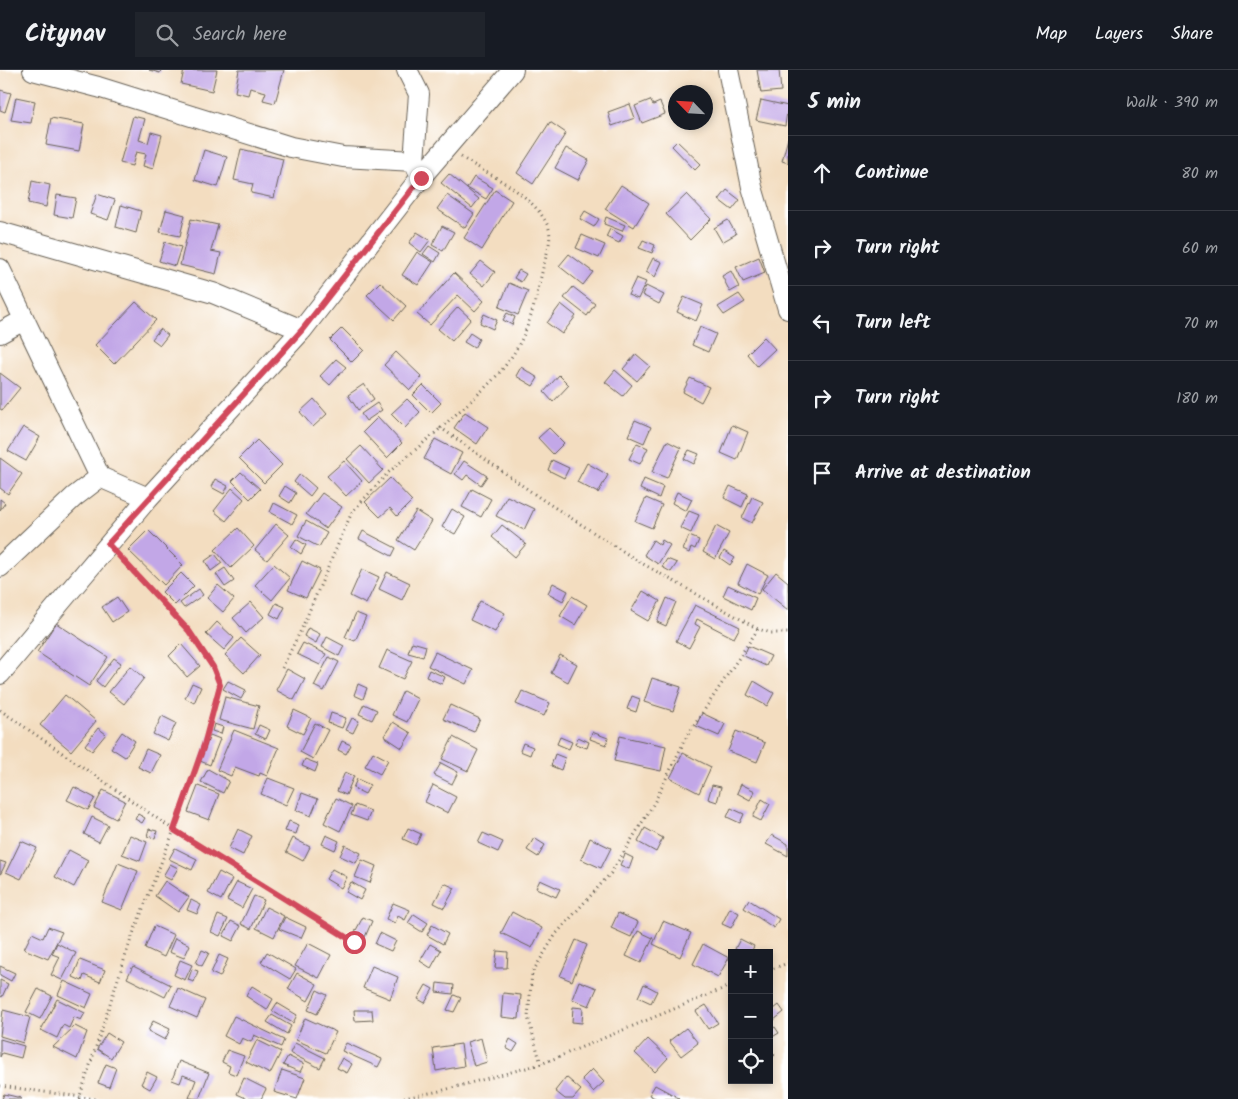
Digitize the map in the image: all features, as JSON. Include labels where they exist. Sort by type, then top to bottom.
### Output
[{"type":"street","points":[[33,70],[98,87],[291,147],[418,169]]},
{"type":"street","points":[[407,70],[419,94],[418,169]]},
{"type":"street","points":[[0,674],[148,498],[302,330],[418,169],[446,148],[513,70]]},
{"type":"street","points":[[728,70],[752,187],[788,310]]},
{"type":"street","points":[[0,232],[212,293],[302,330]]},
{"type":"street","points":[[0,269],[100,477],[148,498]]},
{"type":"street","points":[[0,333],[24,320]]},
{"type":"street","points":[[0,567],[74,497],[100,477]]},
{"type":"path","points":[[282,668],[301,630],[352,512],[389,472],[441,428],[500,372],[518,347],[535,300],[550,238],[549,226],[538,209],[528,199],[446,148]]},
{"type":"path","points":[[441,428],[540,498],[638,561],[758,629],[771,633],[788,633]]},
{"type":"path","points":[[79,1097],[131,939],[174,830],[204,745],[220,685],[213,667],[189,631],[108,544]]},
{"type":"path","points":[[541,1064],[528,1017],[532,973],[556,934],[611,873],[654,803],[687,736],[758,629]]},
{"type":"path","points":[[0,710],[174,830],[354,942]]},
{"type":"path","points":[[773,969],[788,963]]},
{"type":"path","points":[[399,1099],[440,1091],[541,1064],[728,987]]},
{"type":"path","points":[[0,1086],[96,1099]]},
{"type":"building","points":[[149,70],[161,70],[160,73]]},
{"type":"building","points":[[184,70],[217,70],[212,91],[181,84]]},
{"type":"building","points":[[239,70],[284,70],[275,103],[263,100],[266,92],[250,88],[248,95],[235,92]]},
{"type":"building","points":[[757,70],[779,70],[781,91],[761,93]]},
{"type":"building","points":[[0,90],[11,93],[5,112],[0,110]]},
{"type":"building","points":[[16,97],[35,101],[31,123],[11,120]]},
{"type":"building","points":[[650,100],[653,105],[660,102],[665,114],[642,123],[635,106]]},
{"type":"building","points":[[761,100],[788,106],[785,126],[756,120]]},
{"type":"building","points":[[630,104],[635,118],[612,126],[608,112]]},
{"type":"building","points":[[133,116],[145,119],[139,140],[148,143],[151,132],[162,135],[153,169],[143,166],[146,154],[136,152],[132,166],[120,163]]},
{"type":"building","points":[[51,118],[84,124],[79,151],[46,145]]},
{"type":"building","points":[[550,122],[566,133],[533,184],[517,173]]},
{"type":"building","points":[[788,138],[788,163],[782,161]]},
{"type":"building","points":[[677,141],[701,164],[695,170],[672,146]]},
{"type":"building","points":[[566,148],[589,160],[578,180],[555,168]]},
{"type":"building","points":[[241,149],[283,159],[274,198],[251,193],[253,184],[234,180]]},
{"type":"building","points":[[204,150],[227,157],[218,187],[195,180]]},
{"type":"building","points":[[449,174],[479,199],[472,208],[441,183]]},
{"type":"building","points":[[474,177],[493,188],[486,199],[467,188]]},
{"type":"building","points":[[32,181],[50,185],[46,207],[28,203]]},
{"type":"building","points":[[621,185],[649,203],[634,227],[605,209]]},
{"type":"building","points":[[495,190],[512,201],[482,250],[464,238]]},
{"type":"building","points":[[727,190],[740,200],[732,210],[719,200]]},
{"type":"building","points":[[97,194],[115,200],[108,220],[90,214]]},
{"type":"building","points":[[687,194],[711,219],[690,240],[666,214]]},
{"type":"building","points":[[57,195],[76,198],[72,218],[54,215]]},
{"type":"building","points":[[447,195],[474,214],[465,228],[437,209]]},
{"type":"building","points":[[121,205],[141,211],[136,233],[116,227]]},
{"type":"building","points":[[166,210],[185,215],[180,236],[160,232]]},
{"type":"building","points":[[585,211],[599,219],[594,227],[580,219]]},
{"type":"building","points":[[606,217],[625,225],[622,231],[604,224]]},
{"type":"building","points":[[191,219],[218,225],[211,251],[221,253],[216,274],[180,265]]},
{"type":"building","points":[[728,220],[736,234],[722,242],[714,228]]},
{"type":"building","points":[[442,226],[454,232],[443,251],[432,245]]},
{"type":"building","points":[[610,229],[623,236],[619,243],[606,237]]},
{"type":"building","points":[[417,232],[430,240],[421,252],[409,243]]},
{"type":"building","points":[[582,235],[605,245],[599,258],[576,248]]},
{"type":"building","points":[[643,240],[655,245],[652,253],[639,248]]},
{"type":"building","points":[[165,242],[181,247],[175,266],[159,261]]},
{"type":"building","points":[[429,246],[440,253],[435,262],[423,254]]},
{"type":"building","points":[[417,252],[433,262],[418,285],[402,275]]},
{"type":"building","points":[[569,254],[593,272],[583,285],[559,266]]},
{"type":"building","points":[[759,257],[765,273],[743,282],[736,267]]},
{"type":"building","points":[[653,258],[662,262],[655,277],[646,272]]},
{"type":"building","points":[[481,261],[495,272],[484,286],[470,274]]},
{"type":"building","points":[[519,270],[526,274],[521,282],[514,278]]},
{"type":"building","points":[[731,271],[739,287],[730,292],[722,276]]},
{"type":"building","points":[[454,273],[484,301],[475,311],[458,295],[430,325],[417,314]]},
{"type":"building","points":[[636,278],[646,282],[638,299],[628,295]]},
{"type":"building","points":[[380,282],[406,306],[394,320],[367,295]]},
{"type":"building","points":[[509,283],[528,291],[518,315],[499,307]]},
{"type":"building","points":[[646,286],[664,295],[659,304],[642,295]]},
{"type":"building","points":[[573,287],[595,304],[587,316],[564,298]]},
{"type":"building","points":[[739,294],[745,302],[724,315],[718,307]]},
{"type":"building","points":[[684,297],[703,305],[696,321],[677,312]]},
{"type":"building","points":[[136,302],[156,320],[114,364],[95,345]]},
{"type":"building","points":[[561,304],[576,316],[562,334],[547,323]]},
{"type":"building","points":[[458,307],[471,319],[452,341],[438,329]]},
{"type":"building","points":[[507,313],[515,317],[512,325],[503,320]]},
{"type":"building","points":[[484,314],[497,320],[493,329],[480,323]]},
{"type":"building","points":[[700,327],[716,334],[708,352],[692,345]]},
{"type":"building","points":[[342,328],[364,350],[352,362],[330,340]]},
{"type":"building","points":[[160,329],[168,335],[160,345],[152,339]]},
{"type":"building","points":[[470,333],[479,339],[474,348],[464,342]]},
{"type":"building","points":[[764,337],[775,349],[757,366],[747,354]]},
{"type":"building","points":[[396,352],[422,377],[410,390],[384,365]]},
{"type":"building","points":[[636,354],[650,366],[637,381],[623,369]]},
{"type":"building","points":[[336,359],[346,367],[330,385],[320,376]]},
{"type":"building","points":[[521,367],[538,378],[533,386],[516,376]]},
{"type":"building","points":[[615,370],[632,385],[623,396],[605,382]]},
{"type":"building","points":[[0,373],[20,388],[2,410],[0,409]]},
{"type":"building","points":[[559,375],[569,385],[553,402],[544,392]]},
{"type":"building","points":[[690,378],[709,387],[701,402],[683,392]]},
{"type":"building","points":[[364,384],[374,399],[358,410],[348,395]]},
{"type":"building","points":[[423,385],[441,403],[431,413],[413,395]]},
{"type":"building","points":[[314,399],[327,414],[313,427],[300,412]]},
{"type":"building","points":[[407,399],[420,412],[405,428],[391,414]]},
{"type":"building","points":[[377,403],[382,410],[366,421],[361,414]]},
{"type":"building","points":[[465,412],[488,427],[477,444],[454,428]]},
{"type":"building","points":[[378,417],[402,443],[387,458],[363,432]]},
{"type":"building","points":[[635,420],[651,427],[644,443],[628,436]]},
{"type":"building","points":[[732,425],[748,432],[737,460],[721,453]]},
{"type":"building","points":[[23,427],[40,437],[26,461],[8,451]]},
{"type":"building","points":[[549,428],[564,443],[553,454],[538,438]]},
{"type":"building","points":[[435,439],[462,453],[451,474],[424,459]]},
{"type":"building","points":[[257,440],[282,465],[264,483],[239,458]]},
{"type":"building","points":[[667,441],[681,448],[667,478],[652,472]]},
{"type":"building","points":[[637,443],[648,448],[640,464],[629,459]]},
{"type":"building","points":[[361,446],[383,470],[369,483],[347,459]]},
{"type":"building","points":[[689,450],[699,454],[694,464],[684,459]]},
{"type":"building","points":[[0,458],[22,474],[8,494],[0,488]]},
{"type":"building","points":[[552,460],[569,468],[564,478],[548,470]]},
{"type":"building","points":[[344,461],[362,481],[346,496],[327,476]]},
{"type":"building","points":[[464,461],[487,476],[481,485],[467,475],[463,480],[455,474]]},
{"type":"building","points":[[587,463],[608,475],[598,493],[577,482]]},
{"type":"building","points":[[241,472],[260,489],[250,499],[232,481]]},
{"type":"building","points":[[300,474],[316,488],[310,496],[294,482]]},
{"type":"building","points":[[390,478],[412,501],[397,516],[390,508],[380,517],[365,502]]},
{"type":"building","points":[[215,479],[228,486],[224,494],[211,487]]},
{"type":"building","points":[[644,479],[663,487],[659,498],[640,489]]},
{"type":"building","points":[[285,486],[296,493],[290,503],[279,496]]},
{"type":"building","points":[[730,486],[748,494],[742,507],[724,498]]},
{"type":"building","points":[[232,488],[244,499],[226,521],[214,511]]},
{"type":"building","points":[[472,489],[491,499],[481,517],[462,507]]},
{"type":"building","points":[[677,492],[692,499],[686,511],[672,503]]},
{"type":"building","points":[[322,493],[342,507],[326,529],[306,514]]},
{"type":"building","points":[[507,496],[534,509],[524,530],[496,516]]},
{"type":"building","points":[[752,497],[763,502],[752,523],[742,518]]},
{"type":"building","points":[[646,498],[662,505],[652,528],[635,521]]},
{"type":"building","points":[[0,499],[5,503],[0,510]]},
{"type":"building","points":[[274,503],[297,515],[292,524],[270,512]]},
{"type":"building","points":[[452,509],[465,517],[455,534],[442,527]]},
{"type":"building","points":[[416,511],[432,521],[414,550],[398,540]]},
{"type":"building","points":[[689,511],[699,515],[691,533],[680,528]]},
{"type":"building","points":[[306,521],[327,533],[319,547],[298,536]]},
{"type":"building","points":[[276,524],[289,535],[267,560],[255,550]]},
{"type":"building","points":[[502,525],[526,544],[515,557],[492,537]]},
{"type":"building","points":[[716,526],[729,533],[715,559],[703,552]]},
{"type":"building","points":[[238,528],[254,546],[231,568],[215,550]]},
{"type":"building","points":[[148,530],[183,565],[164,585],[128,550]]},
{"type":"building","points":[[363,531],[396,548],[392,556],[359,539]]},
{"type":"building","points":[[689,536],[699,540],[695,549],[691,547],[689,553],[683,550]]},
{"type":"building","points":[[296,539],[306,545],[301,554],[291,547]]},
{"type":"building","points":[[653,540],[660,545],[662,540],[670,545],[658,564],[644,555]]},
{"type":"building","points":[[724,551],[735,558],[730,565],[720,558]]},
{"type":"building","points":[[215,554],[222,563],[211,571],[205,561]]},
{"type":"building","points":[[667,559],[677,563],[671,572],[662,567]]},
{"type":"building","points":[[302,561],[320,570],[306,598],[288,590]]},
{"type":"building","points":[[274,564],[290,578],[272,600],[255,585]]},
{"type":"building","points":[[747,564],[768,575],[758,594],[738,583]]},
{"type":"building","points":[[225,568],[234,581],[225,587],[216,574]]},
{"type":"building","points":[[362,569],[379,577],[366,604],[350,596]]},
{"type":"building","points":[[387,572],[410,583],[402,600],[379,589]]},
{"type":"building","points":[[776,572],[788,582],[788,610],[762,589]]},
{"type":"building","points":[[181,573],[194,586],[175,605],[162,592]]},
{"type":"building","points":[[553,583],[568,591],[563,601],[548,593]]},
{"type":"building","points":[[218,585],[234,599],[223,612],[207,598]]},
{"type":"building","points":[[728,585],[756,598],[751,610],[723,596]]},
{"type":"building","points":[[199,589],[203,595],[184,608],[180,603]]},
{"type":"building","points":[[643,591],[660,601],[648,621],[631,611]]},
{"type":"building","points":[[572,596],[587,605],[575,625],[560,616]]},
{"type":"building","points":[[117,597],[127,612],[112,622],[102,607]]},
{"type":"building","points":[[667,598],[676,602],[666,626],[657,622]]},
{"type":"building","points":[[480,601],[505,613],[495,632],[470,620]]},
{"type":"building","points":[[251,602],[264,617],[246,633],[233,618]]},
{"type":"building","points":[[276,603],[285,607],[279,619],[270,614]]},
{"type":"building","points":[[695,605],[740,627],[734,638],[697,619],[695,624],[700,627],[689,648],[676,641]]},
{"type":"building","points":[[356,613],[366,617],[355,641],[345,637]]},
{"type":"building","points":[[217,622],[234,638],[224,650],[206,634]]},
{"type":"building","points":[[56,623],[108,657],[89,686],[37,652]]},
{"type":"building","points":[[308,628],[320,634],[316,643],[304,636]]},
{"type":"building","points":[[327,637],[344,646],[339,656],[322,647]]},
{"type":"building","points":[[241,638],[260,655],[244,673],[225,655]]},
{"type":"building","points":[[412,642],[426,646],[423,657],[408,653]]},
{"type":"building","points":[[303,643],[326,654],[320,665],[297,654]]},
{"type":"building","points":[[181,644],[200,666],[187,677],[169,656]]},
{"type":"building","points":[[748,646],[771,656],[766,666],[744,656]]},
{"type":"building","points":[[387,650],[412,661],[403,679],[379,668]]},
{"type":"building","points":[[435,652],[473,670],[466,684],[428,666]]},
{"type":"building","points":[[560,655],[577,664],[568,682],[551,673]]},
{"type":"building","points":[[329,657],[339,662],[324,691],[314,686]]},
{"type":"building","points":[[114,658],[121,663],[103,687],[96,681]]},
{"type":"building","points":[[130,666],[144,678],[124,704],[109,692]]},
{"type":"building","points":[[287,669],[305,679],[294,700],[276,690]]},
{"type":"building","points":[[429,670],[445,677],[442,684],[426,677]]},
{"type":"building","points":[[652,678],[681,687],[673,711],[644,702]]},
{"type":"building","points":[[228,681],[246,690],[241,699],[223,689]]},
{"type":"building","points":[[754,681],[774,693],[767,706],[747,695]]},
{"type":"building","points":[[192,683],[201,687],[194,703],[185,698]]},
{"type":"building","points":[[358,684],[367,688],[363,699],[354,695]]},
{"type":"building","points":[[403,691],[418,699],[407,722],[392,715]]},
{"type":"building","points":[[522,691],[550,703],[544,716],[516,704]]},
{"type":"building","points":[[65,695],[96,721],[71,751],[40,725]]},
{"type":"building","points":[[632,696],[640,699],[636,712],[627,709]]},
{"type":"building","points":[[225,697],[259,706],[253,729],[219,720]]},
{"type":"building","points":[[364,704],[377,710],[372,720],[359,714]]},
{"type":"building","points":[[450,705],[480,719],[474,732],[443,719]]},
{"type":"building","points":[[294,710],[311,718],[303,734],[287,726]]},
{"type":"building","points":[[331,713],[346,718],[342,728],[328,723]]},
{"type":"building","points":[[702,713],[725,724],[719,736],[696,726]]},
{"type":"building","points":[[162,716],[176,723],[168,741],[153,734]]},
{"type":"building","points":[[352,718],[359,721],[353,733],[346,730]]},
{"type":"building","points":[[393,722],[411,733],[402,748],[384,736]]},
{"type":"building","points":[[315,723],[328,730],[313,759],[300,752]]},
{"type":"building","points":[[214,724],[223,727],[221,734],[212,731]]},
{"type":"building","points":[[259,725],[270,730],[266,739],[255,734]]},
{"type":"building","points":[[98,728],[106,734],[92,751],[85,745]]},
{"type":"building","points":[[234,730],[279,748],[267,776],[260,773],[259,776],[235,767],[231,776],[217,770]]},
{"type":"building","points":[[736,731],[765,743],[757,762],[728,751]]},
{"type":"building","points":[[122,732],[135,741],[125,757],[111,748]]},
{"type":"building","points":[[592,732],[608,738],[606,745],[590,739]]},
{"type":"building","points":[[210,735],[220,739],[210,765],[200,761]]},
{"type":"building","points":[[620,736],[666,746],[661,771],[614,761]]},
{"type":"building","points":[[453,737],[478,750],[468,771],[442,759]]},
{"type":"building","points":[[560,737],[572,742],[569,749],[557,744]]},
{"type":"building","points":[[578,737],[589,742],[587,748],[575,744]]},
{"type":"building","points":[[342,741],[351,745],[346,754],[338,750]]},
{"type":"building","points":[[523,743],[533,747],[530,755],[520,751]]},
{"type":"building","points":[[146,749],[160,755],[151,773],[138,767]]},
{"type":"building","points":[[373,752],[388,760],[380,774],[365,766]]},
{"type":"building","points":[[683,753],[711,767],[699,793],[670,778]]},
{"type":"building","points":[[555,754],[565,758],[561,770],[551,766]]},
{"type":"building","points":[[305,759],[318,764],[315,772],[302,766]]},
{"type":"building","points":[[441,763],[458,772],[452,784],[434,775]]},
{"type":"building","points":[[208,769],[229,781],[223,793],[201,782]]},
{"type":"building","points":[[345,772],[354,776],[346,795],[337,791]]},
{"type":"building","points":[[268,778],[294,788],[286,805],[261,794]]},
{"type":"building","points":[[357,779],[370,785],[365,794],[353,788]]},
{"type":"building","points":[[741,784],[755,791],[750,800],[737,793]]},
{"type":"building","points":[[433,785],[456,797],[448,813],[425,802]]},
{"type":"building","points":[[712,785],[721,787],[717,802],[708,799]]},
{"type":"building","points":[[198,786],[219,794],[209,820],[188,812]]},
{"type":"building","points":[[74,787],[95,798],[88,810],[67,800]]},
{"type":"building","points":[[103,790],[125,801],[116,819],[94,808]]},
{"type":"building","points":[[302,793],[318,799],[311,816],[296,810]]},
{"type":"building","points":[[336,798],[352,806],[340,831],[324,823]]},
{"type":"building","points":[[762,799],[770,804],[761,821],[753,817]]},
{"type":"building","points":[[355,805],[371,811],[367,821],[351,815]]},
{"type":"building","points":[[731,808],[744,814],[740,823],[727,817]]},
{"type":"building","points":[[138,814],[145,818],[142,823],[135,819]]},
{"type":"building","points":[[92,817],[108,825],[99,842],[84,834]]},
{"type":"building","points":[[289,821],[299,825],[296,834],[285,831]]},
{"type":"building","points":[[408,828],[421,834],[416,845],[403,839]]},
{"type":"building","points":[[645,828],[663,838],[656,852],[638,842]]},
{"type":"building","points":[[149,829],[157,831],[155,838],[147,836]]},
{"type":"building","points":[[238,829],[252,836],[243,855],[229,848]]},
{"type":"building","points":[[483,833],[503,842],[498,852],[478,843]]},
{"type":"building","points":[[130,835],[147,842],[140,861],[122,854]]},
{"type":"building","points":[[326,835],[339,841],[335,850],[322,844]]},
{"type":"building","points":[[772,835],[788,844],[788,856],[766,844]]},
{"type":"building","points":[[293,838],[310,847],[303,861],[286,852]]},
{"type":"building","points":[[534,838],[545,845],[538,857],[527,850]]},
{"type":"building","points":[[590,838],[611,848],[601,868],[581,859]]},
{"type":"building","points":[[21,841],[37,848],[21,879],[6,872]]},
{"type":"building","points":[[345,845],[361,853],[356,863],[340,856]]},
{"type":"building","points":[[175,848],[197,859],[192,870],[169,859]]},
{"type":"building","points":[[69,850],[88,860],[74,887],[55,877]]},
{"type":"building","points":[[625,854],[633,858],[629,869],[620,865]]},
{"type":"building","points":[[362,860],[376,866],[370,883],[355,877]]},
{"type":"building","points":[[0,861],[6,863],[0,875]]},
{"type":"building","points":[[118,863],[138,871],[122,910],[102,902]]},
{"type":"building","points":[[170,864],[178,868],[171,880],[163,876]]},
{"type":"building","points":[[332,869],[347,877],[341,888],[326,879]]},
{"type":"building","points":[[219,872],[232,879],[221,900],[208,893]]},
{"type":"building","points":[[540,880],[560,889],[556,897],[536,888]]},
{"type":"building","points":[[165,881],[189,897],[178,912],[155,896]]},
{"type":"building","points":[[237,882],[252,889],[242,908],[227,900]]},
{"type":"building","points":[[351,882],[365,890],[360,900],[346,892]]},
{"type":"building","points":[[444,883],[455,888],[444,908],[434,903]]},
{"type":"building","points":[[254,896],[264,900],[251,929],[241,924]]},
{"type":"building","points":[[191,900],[201,905],[197,914],[187,910]]},
{"type":"building","points":[[749,900],[779,919],[774,928],[744,908]]},
{"type":"building","points":[[393,903],[410,910],[405,920],[398,916],[395,923],[386,919]]},
{"type":"building","points":[[266,907],[284,916],[274,937],[256,928]]},
{"type":"building","points":[[730,908],[739,913],[731,928],[722,924]]},
{"type":"building","points":[[512,912],[542,928],[532,948],[501,933]]},
{"type":"building","points":[[618,913],[638,922],[631,937],[611,928]]},
{"type":"building","points":[[414,914],[428,923],[422,932],[408,923]]},
{"type":"building","points":[[218,915],[228,919],[220,936],[211,932]]},
{"type":"building","points":[[285,917],[306,927],[301,938],[279,929]]},
{"type":"building","points":[[363,917],[372,921],[365,937],[355,932]]},
{"type":"building","points":[[231,921],[241,926],[233,941],[223,936]]},
{"type":"building","points":[[663,921],[691,933],[680,957],[653,944]]},
{"type":"building","points":[[432,925],[448,934],[443,944],[427,935]]},
{"type":"building","points":[[154,926],[174,935],[164,957],[145,948]]},
{"type":"building","points":[[48,927],[62,932],[48,959],[24,949],[32,933],[43,938]]},
{"type":"building","points":[[638,931],[653,938],[641,963],[626,956]]},
{"type":"building","points":[[380,933],[396,941],[391,951],[375,944]]},
{"type":"building","points":[[175,938],[190,945],[184,958],[169,952]]},
{"type":"building","points":[[740,939],[754,946],[753,949],[735,949]]},
{"type":"building","points":[[576,940],[587,945],[572,981],[560,976]]},
{"type":"building","points":[[57,943],[76,953],[62,980],[51,975],[60,957],[52,954]]},
{"type":"building","points":[[308,943],[331,955],[319,978],[295,966]]},
{"type":"building","points":[[430,944],[441,950],[431,968],[420,961]]},
{"type":"building","points":[[703,944],[728,957],[718,977],[693,964]]},
{"type":"building","points":[[202,950],[209,953],[202,966],[196,963]]},
{"type":"building","points":[[497,951],[508,952],[507,968],[495,968]]},
{"type":"building","points":[[267,952],[296,969],[290,979],[261,962]]},
{"type":"building","points":[[219,955],[228,959],[220,977],[211,973]]},
{"type":"building","points":[[80,960],[105,970],[100,982],[84,975],[82,981],[73,977]]},
{"type":"building","points":[[180,960],[192,965],[185,980],[174,975]]},
{"type":"building","points":[[0,966],[15,973],[11,981],[0,975]]},
{"type":"building","points":[[133,966],[171,985],[165,997],[127,978]]},
{"type":"building","points":[[372,966],[398,977],[390,999],[363,988]]},
{"type":"building","points":[[192,969],[198,971],[194,982],[188,980]]},
{"type":"building","points":[[297,973],[317,984],[308,1001],[288,989]]},
{"type":"building","points":[[0,980],[8,984],[2,997],[0,996]]},
{"type":"building","points":[[64,981],[92,994],[86,1008],[58,995]]},
{"type":"building","points":[[579,981],[597,988],[589,1006],[572,999]]},
{"type":"building","points":[[437,983],[454,985],[453,994],[436,992]]},
{"type":"building","points":[[644,984],[657,991],[651,1003],[638,997]]},
{"type":"building","points":[[426,985],[433,989],[425,1003],[418,999]]},
{"type":"building","points":[[252,986],[273,999],[267,1010],[246,996]]},
{"type":"building","points":[[178,988],[205,1000],[197,1018],[170,1006]]},
{"type":"building","points":[[38,989],[52,996],[40,1019],[26,1012]]},
{"type":"building","points":[[317,990],[327,995],[317,1014],[308,1010]]},
{"type":"building","points":[[503,993],[521,995],[519,1019],[501,1017]]},
{"type":"building","points":[[454,995],[461,998],[454,1012],[447,1010]]},
{"type":"building","points":[[57,999],[85,1013],[81,1020],[74,1017],[69,1028],[63,1025],[57,1038],[41,1030]]},
{"type":"building","points":[[277,1003],[297,1015],[293,1023],[272,1011]]},
{"type":"building","points":[[706,1005],[718,1023],[708,1029],[696,1011]]},
{"type":"building","points":[[779,1005],[784,1012],[773,1021],[773,1010]]},
{"type":"building","points":[[573,1007],[583,1008],[582,1023],[572,1022]]},
{"type":"building","points":[[3,1010],[30,1017],[23,1043],[0,1036]]},
{"type":"building","points":[[354,1010],[372,1010],[373,1020],[355,1021]]},
{"type":"building","points":[[272,1015],[291,1026],[287,1034],[267,1022]]},
{"type":"building","points":[[234,1016],[284,1040],[281,1047],[254,1035],[251,1042],[242,1038],[239,1044],[224,1036]]},
{"type":"building","points":[[305,1018],[336,1032],[326,1053],[296,1040]]},
{"type":"building","points":[[153,1021],[170,1029],[165,1040],[148,1031]]},
{"type":"building","points":[[75,1026],[87,1032],[77,1059],[53,1047]]},
{"type":"building","points":[[775,1027],[779,1033],[773,1037],[773,1028]]},
{"type":"building","points":[[686,1028],[698,1043],[681,1056],[669,1041]]},
{"type":"building","points":[[107,1033],[121,1042],[111,1058],[97,1049]]},
{"type":"building","points":[[481,1038],[487,1062],[474,1066],[467,1042]]},
{"type":"building","points":[[0,1039],[24,1046],[21,1058],[2,1053],[0,1057]]},
{"type":"building","points":[[510,1039],[518,1044],[513,1052],[506,1048]]},
{"type":"building","points":[[648,1039],[668,1058],[655,1072],[635,1053]]},
{"type":"building","points":[[257,1040],[281,1052],[270,1074],[246,1062]]},
{"type":"building","points":[[295,1043],[325,1058],[320,1068],[290,1053]]},
{"type":"building","points":[[346,1043],[382,1059],[378,1067],[342,1051]]},
{"type":"building","points":[[461,1044],[464,1066],[436,1071],[433,1048]]},
{"type":"building","points":[[227,1050],[244,1056],[236,1075],[228,1072],[230,1066],[222,1062]]},
{"type":"building","points":[[288,1056],[304,1064],[300,1072],[283,1065]]},
{"type":"building","points":[[342,1058],[352,1064],[347,1073],[337,1068]]},
{"type":"building","points":[[179,1061],[209,1073],[199,1099],[189,1098],[196,1080],[183,1075],[180,1083],[172,1080]]},
{"type":"building","points":[[106,1064],[116,1068],[109,1087],[98,1083]]},
{"type":"building","points":[[592,1069],[604,1082],[593,1092],[582,1079]]},
{"type":"building","points":[[282,1070],[305,1078],[297,1099],[274,1092]]},
{"type":"building","points":[[147,1072],[157,1077],[150,1089],[141,1084]]},
{"type":"building","points":[[566,1077],[581,1090],[573,1099],[565,1099],[555,1091]]},
{"type":"building","points":[[244,1078],[266,1089],[261,1099],[248,1099],[237,1094]]},
{"type":"building","points":[[655,1085],[679,1098],[657,1099],[649,1095]]},
{"type":"building","points":[[4,1094],[21,1098],[21,1099],[2,1099]]},
{"type":"route","points":[[354,942],[174,830],[204,745],[220,685],[213,667],[189,631],[108,544],[302,330],[421,178]]}]
